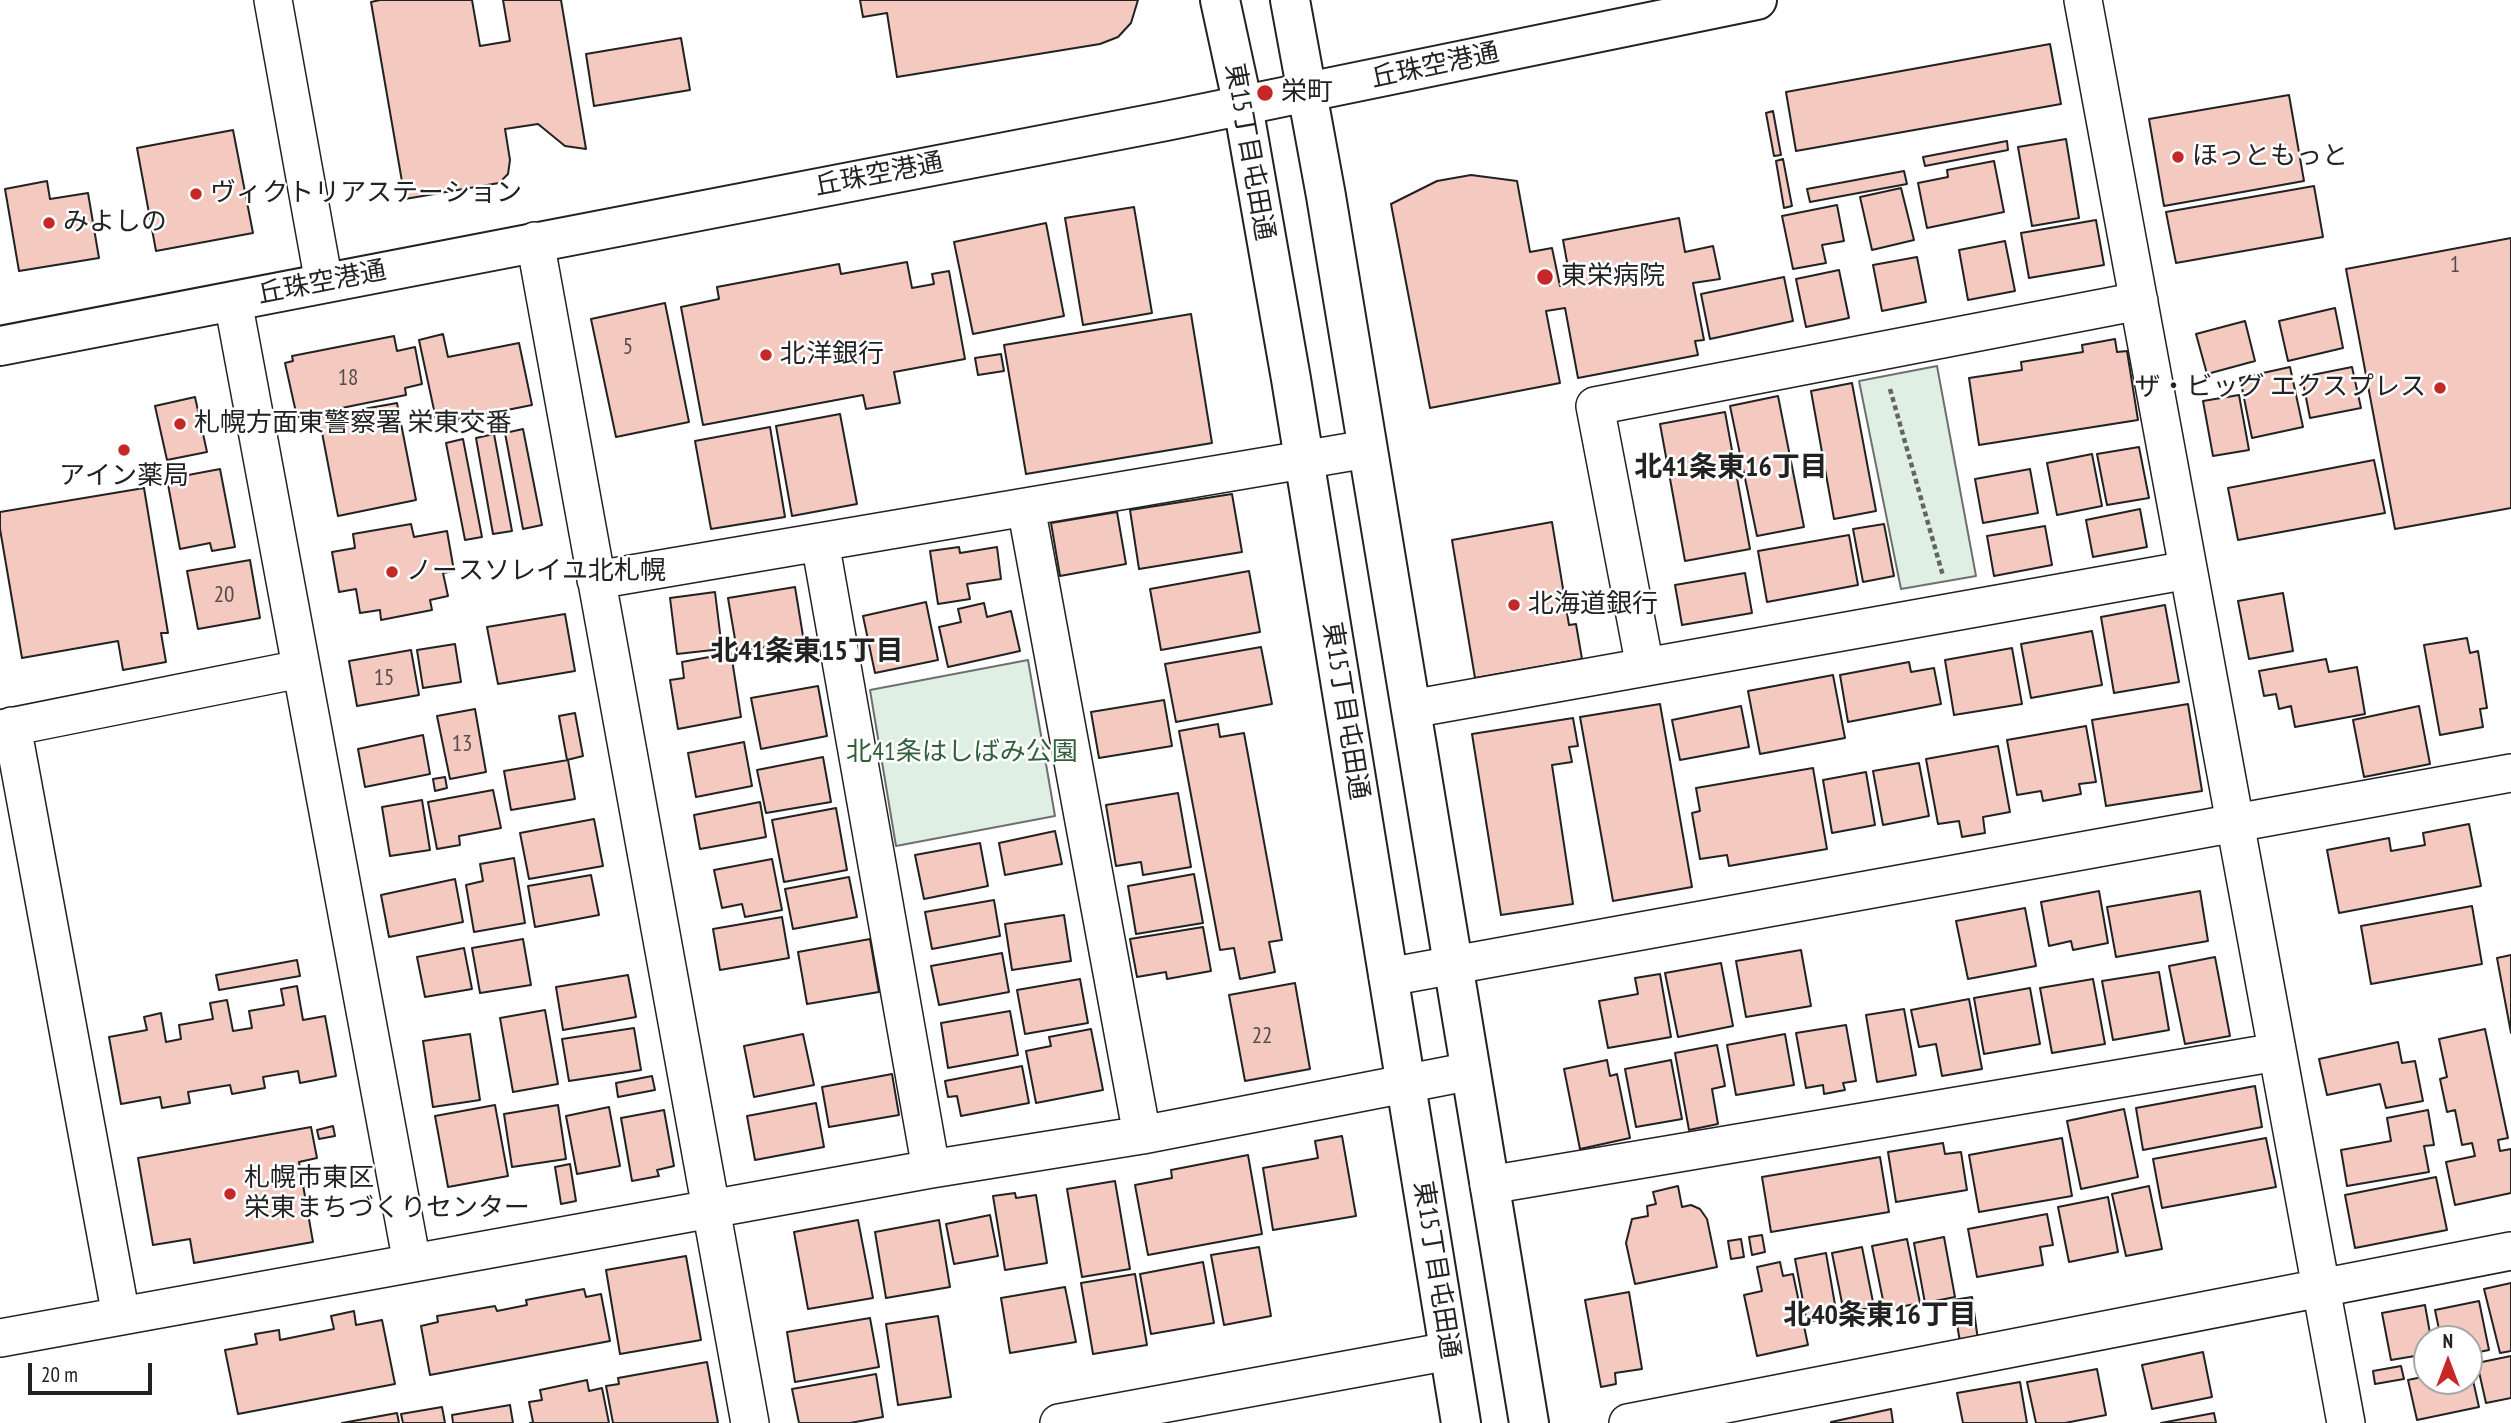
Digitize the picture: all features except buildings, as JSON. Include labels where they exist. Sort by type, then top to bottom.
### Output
[{"type":"street","points":[[272,0],[324,283]]},
{"type":"street","name":"東15丁目屯田通","points":[[1220,0],[1243,106],[1304,460],[1461,1423]]},
{"type":"street","points":[[1290,0],[1326,196],[1529,1423]]},
{"type":"street","name":"丘珠空港通","points":[[0,346],[1243,106],[1756,0]]},
{"type":"street","points":[[2083,0],[2346,1423]]},
{"type":"street","points":[[535,241],[750,1423]]},
{"type":"street","points":[[233,301],[412,1262]]},
{"type":"street","points":[[1645,667],[1595,406],[2139,301]]},
{"type":"street","points":[[596,580],[1367,449]]},
{"type":"street","points":[[1026,507],[1142,1135]]},
{"type":"street","points":[[820,542],[931,1169]]},
{"type":"street","points":[[1411,709],[2188,570]]},
{"type":"street","points":[[121,1316],[6,728],[300,669]]},
{"type":"street","points":[[1388,976],[2236,825],[2511,773]]},
{"type":"street","points":[[1489,1185],[2277,1052]]},
{"type":"street","points":[[0,1338],[412,1262],[713,1211],[931,1169],[1142,1135],[1471,1071]]},
{"type":"street","points":[[1629,1423],[2511,1251]]},
{"type":"street","points":[[1059,1423],[1097,1420],[1449,1351]]},
{"type":"path","points":[[1889,388],[1946,586]]},
{"type":"green space","points":[[1937,366],[1976,576],[1901,589],[1859,381]]},
{"type":"green space","name":"北41条はしばみ公園","points":[[1028,660],[1055,816],[896,846],[870,690]]},
{"type":"place","name":"栄町","points":[[1265,93]]},
{"type":"place","name":"ほっともっと","points":[[2178,157]]},
{"type":"place","name":"ヴィクトリアステーション","points":[[196,194]]},
{"type":"place","name":"みよしの","points":[[49,223]]},
{"type":"place","name":"東栄病院","points":[[1545,277]]},
{"type":"place","name":"北洋銀行","points":[[766,355]]},
{"type":"place","name":"ザ・ビッグ エクスプレス","points":[[2440,388]]},
{"type":"place","name":"札幌方面東警察署 栄東交番","points":[[180,424]]},
{"type":"place","name":"アイン薬局","points":[[124,450]]},
{"type":"place","name":"ノースソレイユ北札幌","points":[[392,572]]},
{"type":"place","name":"北海道銀行","points":[[1514,605]]},
{"type":"place","name":"札幌市東区 栄東まちづくりセンター","points":[[230,1194]]},
{"type":"district","name":"北41条東16丁目","points":[[1731,468]]},
{"type":"district","name":"北41条東15丁目","points":[[807,652]]},
{"type":"district","name":"北40条東16丁目","points":[[1880,1316]]}]
